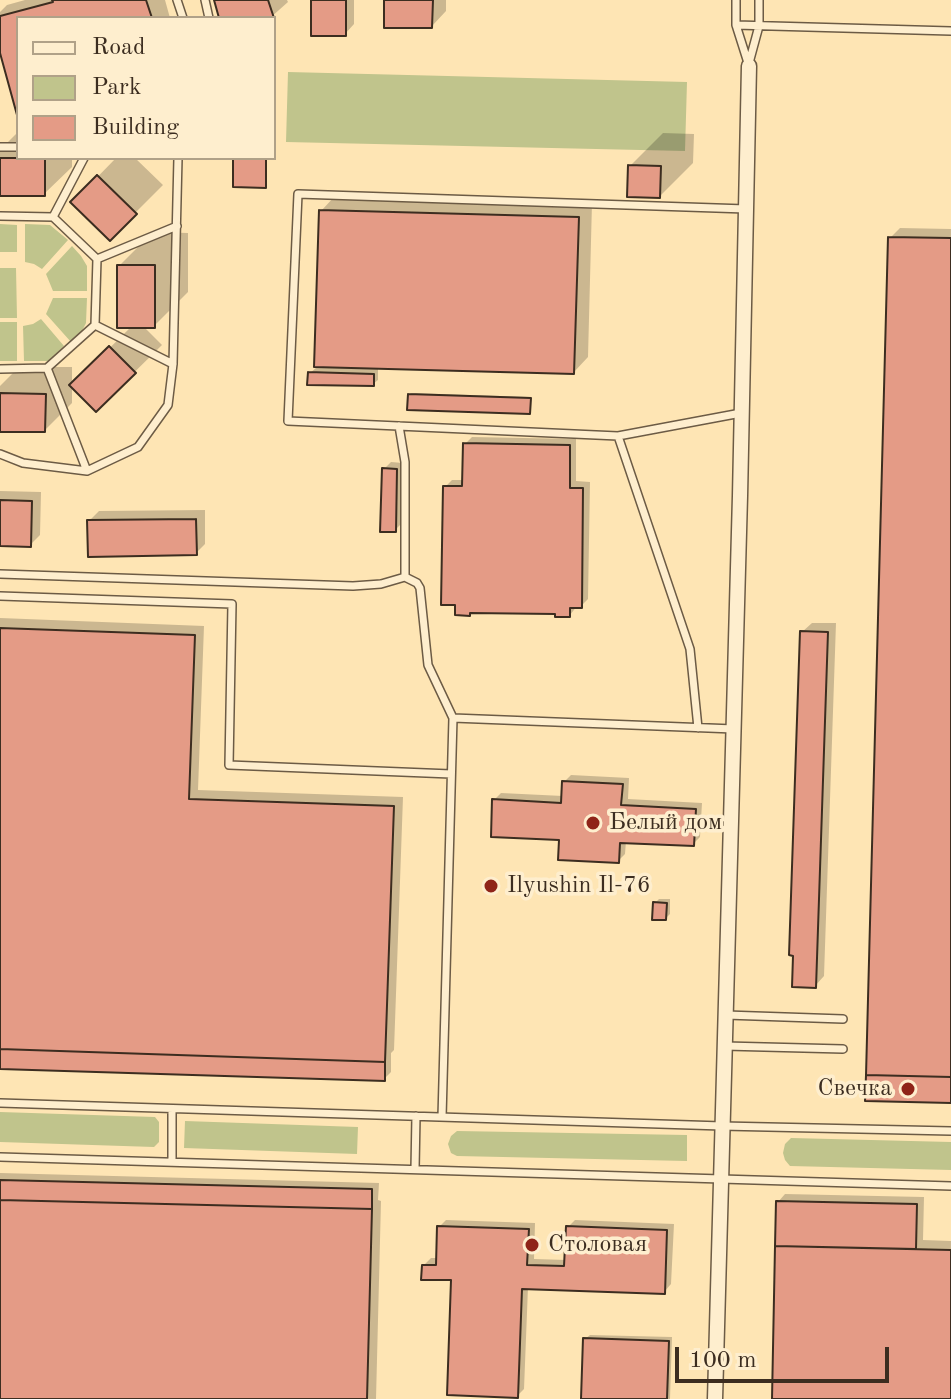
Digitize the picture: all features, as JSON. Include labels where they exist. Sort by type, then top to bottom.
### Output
[{"type":"street","points":[[715,1399],[749,66]]},
{"type":"lane","points":[[736,0],[736,25],[749,66]]},
{"type":"lane","points":[[749,66],[759,26],[759,0]]},
{"type":"lane","points":[[736,25],[951,31]]},
{"type":"lane","points":[[53,217],[83,160]]},
{"type":"lane","points":[[0,454],[23,463],[87,471],[138,447],[168,405],[173,364],[178,160]]},
{"type":"lane","points":[[741,413],[618,436],[288,421],[298,194],[746,209]]},
{"type":"lane","points":[[0,216],[53,217],[97,259],[95,325],[47,368],[0,369]]},
{"type":"lane","points":[[97,259],[177,226]]},
{"type":"lane","points":[[95,325],[173,364]]},
{"type":"lane","points":[[47,368],[87,471]]},
{"type":"lane","points":[[399,426],[405,462],[405,577]]},
{"type":"lane","points":[[618,436],[690,649],[698,728]]},
{"type":"lane","points":[[0,574],[353,586],[381,584],[405,577],[417,583],[428,665],[453,718],[442,1117]]},
{"type":"lane","points":[[0,596],[232,604],[229,765],[451,774]]},
{"type":"lane","points":[[453,718],[734,729]]},
{"type":"lane","points":[[726,1015],[843,1019]]},
{"type":"lane","points":[[725,1046],[843,1049]]},
{"type":"lane","points":[[0,1103],[951,1131]]},
{"type":"lane","points":[[172,1109],[172,1162]]},
{"type":"lane","points":[[415,1169],[416,1116]]},
{"type":"lane","points":[[0,1157],[951,1186]]},
{"type":"green space","points":[[288,72],[687,82],[685,151],[286,142]]},
{"type":"green space","points":[[0,224],[17,225],[17,252],[0,252]]},
{"type":"green space","points":[[25,224],[50,225],[68,240],[42,269],[25,262]]},
{"type":"green space","points":[[72,246],[87,266],[87,291],[53,291],[46,274]]},
{"type":"green space","points":[[0,268],[16,268],[17,318],[0,318]]},
{"type":"green space","points":[[53,298],[87,298],[86,323],[71,342],[46,314]]},
{"type":"green space","points":[[41,319],[64,346],[48,361],[24,361],[23,326]]},
{"type":"green space","points":[[0,322],[17,322],[17,361],[0,361]]},
{"type":"green space","points":[[0,1112],[155,1117],[159,1122],[159,1142],[154,1147],[0,1142]]},
{"type":"green space","points":[[185,1121],[358,1127],[357,1154],[184,1148]]},
{"type":"green space","points":[[457,1131],[687,1135],[687,1161],[457,1156],[451,1153],[448,1144]]},
{"type":"green space","points":[[791,1138],[951,1142],[951,1170],[790,1166],[783,1153],[785,1144]]},
{"type":"building","points":[[146,0],[151,16],[16,16],[16,111],[0,53],[0,16],[53,2]]},
{"type":"building","points":[[214,0],[268,0],[273,16],[218,16]]},
{"type":"building","points":[[311,0],[346,0],[346,36],[311,36]]},
{"type":"building","points":[[384,0],[433,0],[432,28],[384,28]]},
{"type":"building","points":[[0,158],[45,160],[45,196],[0,196]]},
{"type":"building","points":[[233,160],[266,160],[266,188],[233,187]]},
{"type":"building","points":[[628,165],[661,166],[660,198],[627,197]]},
{"type":"building","points":[[97,175],[137,214],[110,241],[70,202]]},
{"type":"building","points":[[319,210],[579,217],[574,374],[314,367]]},
{"type":"building","points":[[888,237],[951,238],[951,1077],[866,1075]]},
{"type":"building","points":[[117,265],[155,265],[155,328],[117,328]]},
{"type":"building","points":[[109,346],[136,373],[96,412],[69,385]]},
{"type":"building","points":[[308,372],[374,374],[374,386],[307,385]]},
{"type":"building","points":[[0,393],[46,394],[45,432],[0,432]]},
{"type":"building","points":[[408,394],[531,398],[530,414],[407,410]]},
{"type":"building","points":[[463,443],[570,445],[570,488],[583,488],[582,608],[570,608],[570,617],[555,617],[555,614],[455,615],[455,605],[441,605],[443,486],[462,486]]},
{"type":"building","points":[[382,468],[397,469],[396,532],[380,532]]},
{"type":"building","points":[[0,500],[32,501],[31,547],[0,546]]},
{"type":"building","points":[[196,519],[197,555],[88,557],[87,520]]},
{"type":"building","points":[[0,628],[195,635],[189,799],[394,806],[385,1062],[0,1049]]},
{"type":"building","points":[[800,631],[828,632],[816,988],[792,987],[793,956],[789,955]]},
{"type":"building","name":"Белый дом","points":[[562,781],[623,784],[621,805],[696,809],[694,846],[620,843],[619,863],[558,860],[559,840],[491,837],[492,799],[561,803]]},
{"type":"building","points":[[653,902],[667,903],[666,920],[652,920]]},
{"type":"building","points":[[0,1049],[385,1062],[385,1081],[0,1069]]},
{"type":"building","name":"Свечка","points":[[866,1075],[951,1077],[951,1103],[865,1101]]},
{"type":"building","points":[[0,1180],[372,1189],[372,1209],[0,1200]]},
{"type":"building","points":[[0,1200],[372,1209],[367,1399],[0,1399]]},
{"type":"building","points":[[776,1201],[917,1204],[916,1249],[775,1246]]},
{"type":"building","points":[[437,1226],[529,1229],[527,1265],[564,1266],[566,1226],[667,1230],[665,1294],[522,1289],[518,1398],[447,1395],[451,1280],[421,1280],[422,1265],[436,1265]]},
{"type":"building","points":[[775,1246],[951,1250],[951,1399],[772,1399]]},
{"type":"building","points":[[583,1338],[669,1341],[667,1399],[581,1399]]},
{"type":"place","name":"Белый дом","points":[[593,823]]},
{"type":"place","name":"Ilyushin Il-76","points":[[491,886]]},
{"type":"place","name":"Свечка","points":[[908,1089]]},
{"type":"place","name":"Столовая","points":[[532,1245]]}]
